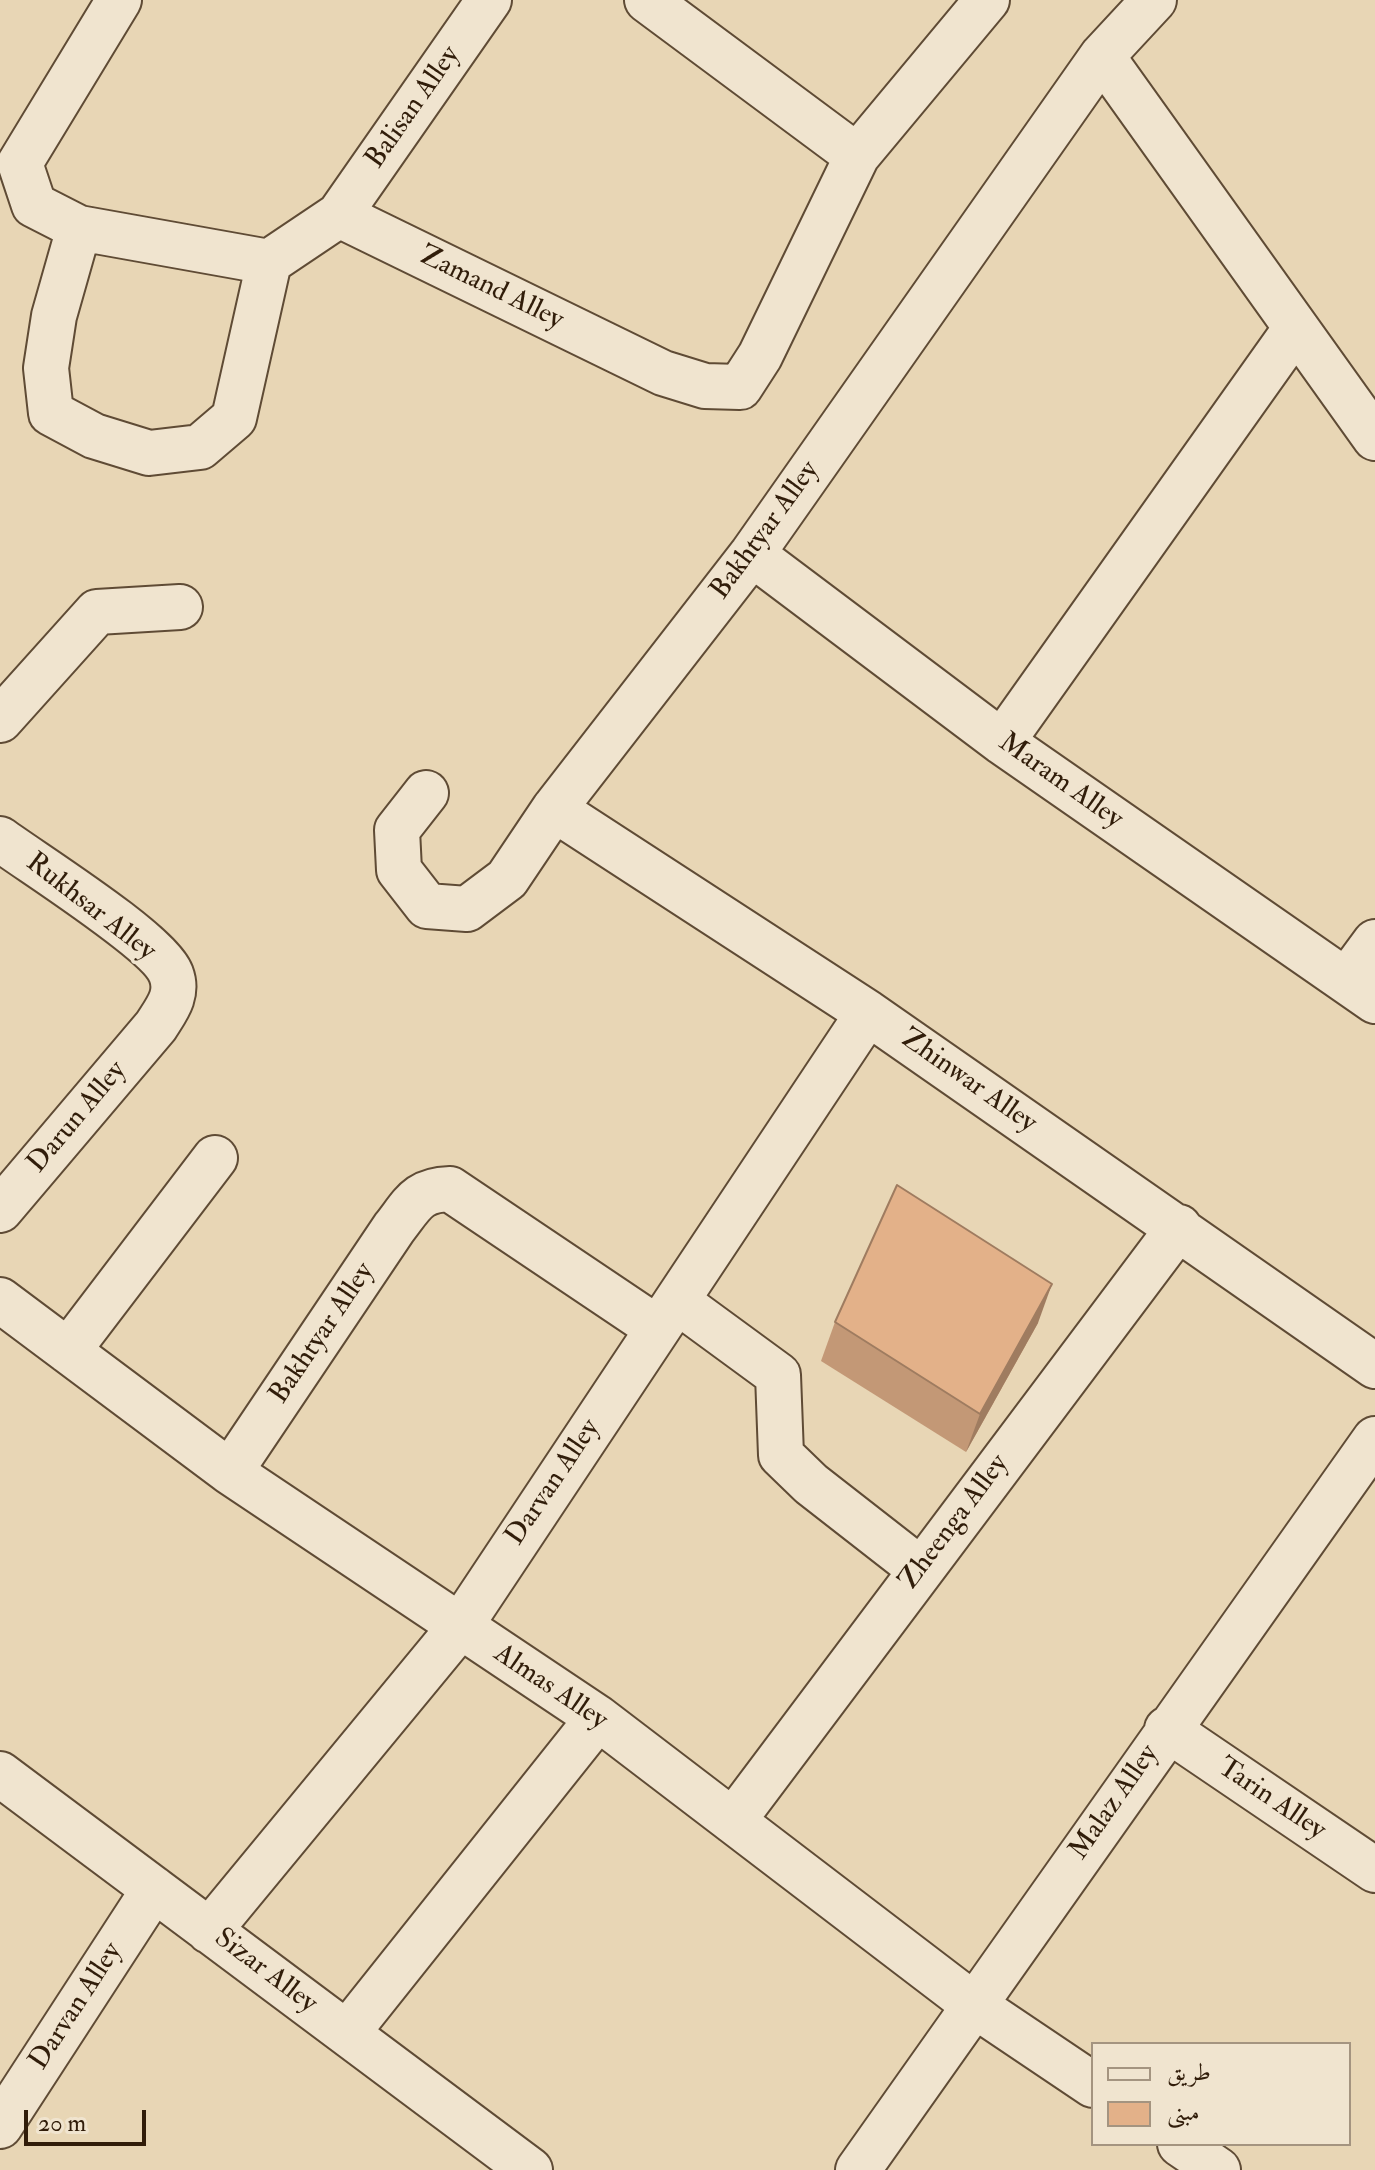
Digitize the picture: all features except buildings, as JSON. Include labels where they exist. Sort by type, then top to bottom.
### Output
[{"type":"street","points":[[119,0],[20,163],[34,205],[79,228],[269,262]]},
{"type":"street","name":"Balisan Alley","points":[[339,215],[489,0]]},
{"type":"street","points":[[647,0],[857,156]]},
{"type":"street","name":"Zamand Alley","points":[[339,215],[663,373],[705,386],[740,387],[760,356],[857,156],[987,0]]},
{"type":"street","name":"Bakhtyar Alley","points":[[426,793],[397,830],[399,870],[427,906],[467,909],[507,879],[554,809],[752,554],[1102,56],[1154,0]]},
{"type":"street","points":[[1102,56],[1375,438]]},
{"type":"street","points":[[79,228],[54,316],[48,355],[51,413],[94,436],[149,453],[200,447],[234,418],[269,262],[339,215]]},
{"type":"street","points":[[1002,742],[1296,328]]},
{"type":"street","name":"Maram Alley","points":[[752,554],[1002,742],[1361,990]]},
{"type":"street","points":[[0,720],[74,634],[97,612],[180,607]]},
{"type":"street","name":"Zhinwar Alley","points":[[554,809],[868,1013],[1375,1366]]},
{"type":"street","name":"Rukhsar Alley","points":[[0,839],[144,943],[171,973],[173,999],[156,1026]]},
{"type":"street","points":[[1361,990],[1375,942]]},
{"type":"street","name":"Darvan Alley","points":[[209,1931],[459,1628],[868,1013]]},
{"type":"street","name":"Darun Alley","points":[[0,1210],[156,1026]]},
{"type":"street","points":[[68,1351],[215,1158]]},
{"type":"street","name":"Bakhtyar Alley","points":[[230,1472],[418,1197],[430,1190],[450,1189],[667,1314]]},
{"type":"street","name":"Zheenga Alley","points":[[733,1821],[1179,1227]]},
{"type":"street","name":"Almas Alley","points":[[0,1300],[230,1472],[459,1628],[598,1718],[974,2005],[1091,2084]]},
{"type":"street","points":[[667,1314],[778,1375],[781,1455],[811,1484],[920,1569]]},
{"type":"street","name":"Malaz Alley","points":[[858,2170],[1375,1439]]},
{"type":"street","points":[[347,2033],[598,1718]]},
{"type":"street","name":"Tarin Alley","points":[[1167,1729],[1375,1870]]},
{"type":"street","name":"Sizar Alley","points":[[0,1774],[347,2033],[503,2162]]},
{"type":"street","name":"Darvan Alley","points":[[0,2126],[154,1889]]},
{"type":"street","points":[[1183,2146],[1218,2170]]}]
